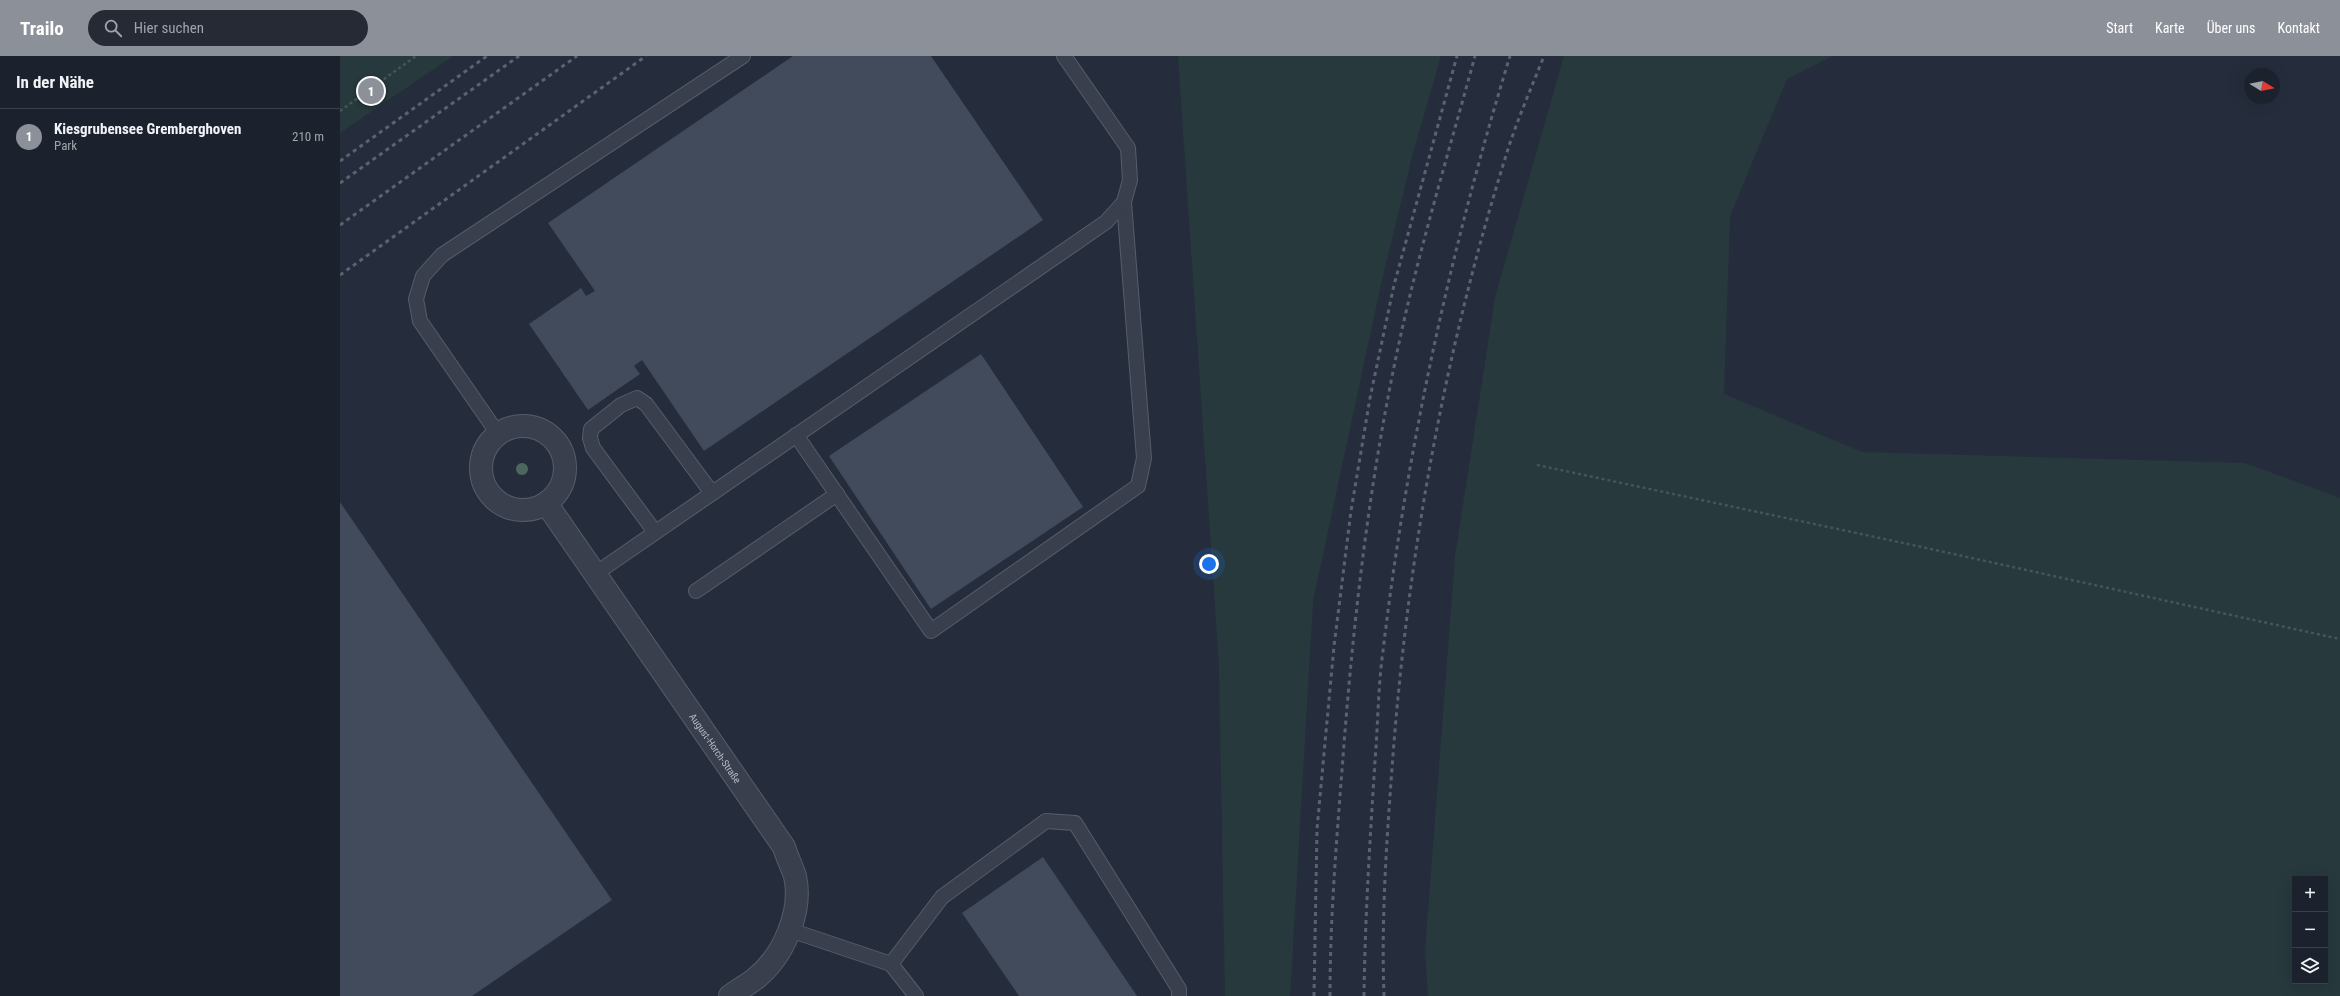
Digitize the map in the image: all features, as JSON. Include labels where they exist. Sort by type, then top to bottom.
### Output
[{"type":"street","points":[[523,426],[537,429],[548,435],[557,444],[563,456],[565,470],[562,483],[556,495],[546,503],[533,509],[519,510],[505,506],[493,498],[483,479],[483,458],[488,445],[498,434],[510,428],[523,426]]},
{"type":"street","name":"August-Horch-Straße","points":[[546,503],[784,847],[795,877],[796,901],[790,930],[775,958],[756,978],[730,996]]},
{"type":"lane","points":[[498,434],[420,320],[416,298],[423,276],[442,255],[743,56]]},
{"type":"lane","points":[[796,435],[931,631],[1138,486],[1144,458],[1124,202],[1130,180],[1128,148],[1064,56]]},
{"type":"lane","points":[[595,574],[1106,222],[1124,202]]},
{"type":"lane","points":[[655,532],[593,448],[590,438],[590,429],[621,405],[637,398],[646,404],[712,493]]},
{"type":"lane","points":[[696,591],[837,494]]},
{"type":"lane","points":[[891,964],[942,897],[1046,822],[1075,823],[1179,989],[1179,996]]},
{"type":"lane","points":[[790,930],[891,964],[916,996]]},
{"type":"path","points":[[340,111],[416,56]]},
{"type":"path","points":[[1537,465],[1908,544],[2340,639]]},
{"type":"shaded area","points":[[340,56],[453,56],[340,133]]},
{"type":"shaded area","points":[[1178,56],[1441,56],[1413,153],[1381,284],[1313,601],[1290,996],[1225,996],[1219,665]]},
{"type":"shaded area","points":[[1564,56],[1833,56],[1787,79],[1730,216],[1724,394],[1862,452],[2245,463],[2340,498],[2340,996],[1428,996],[1425,951],[1455,557],[1495,298]]},
{"type":"building","points":[[793,56],[931,56],[1043,220],[704,451],[642,360],[634,366],[640,374],[588,410],[529,324],[581,288],[586,296],[595,291],[548,223]]},
{"type":"building","points":[[981,354],[1083,507],[931,609],[829,456]]},
{"type":"building","points":[[340,502],[612,900],[472,996],[340,996]]},
{"type":"building","points":[[1043,857],[1137,996],[1019,996],[962,913]]},
{"type":"railway","points":[[340,161],[487,56]]},
{"type":"railway","points":[[340,183],[519,56]]},
{"type":"railway","points":[[340,225],[577,56]]},
{"type":"railway","points":[[340,275],[646,56]]},
{"type":"railway","points":[[1314,996],[1317,829],[1334,646],[1351,511],[1370,398],[1394,285],[1457,56]]},
{"type":"railway","points":[[1330,996],[1331,936],[1338,816],[1360,579],[1368,520],[1387,403],[1412,287],[1475,56]]},
{"type":"railway","points":[[1364,996],[1365,937],[1380,678],[1393,575],[1418,425],[1433,351],[1468,203],[1510,56]]},
{"type":"railway","points":[[1384,996],[1384,906],[1393,755],[1409,600],[1433,447],[1449,371],[1487,221],[1509,146],[1544,56]]},
{"type":"place","name":"Kiesgrubensee Gremberghoven","points":[[371,91]]}]
